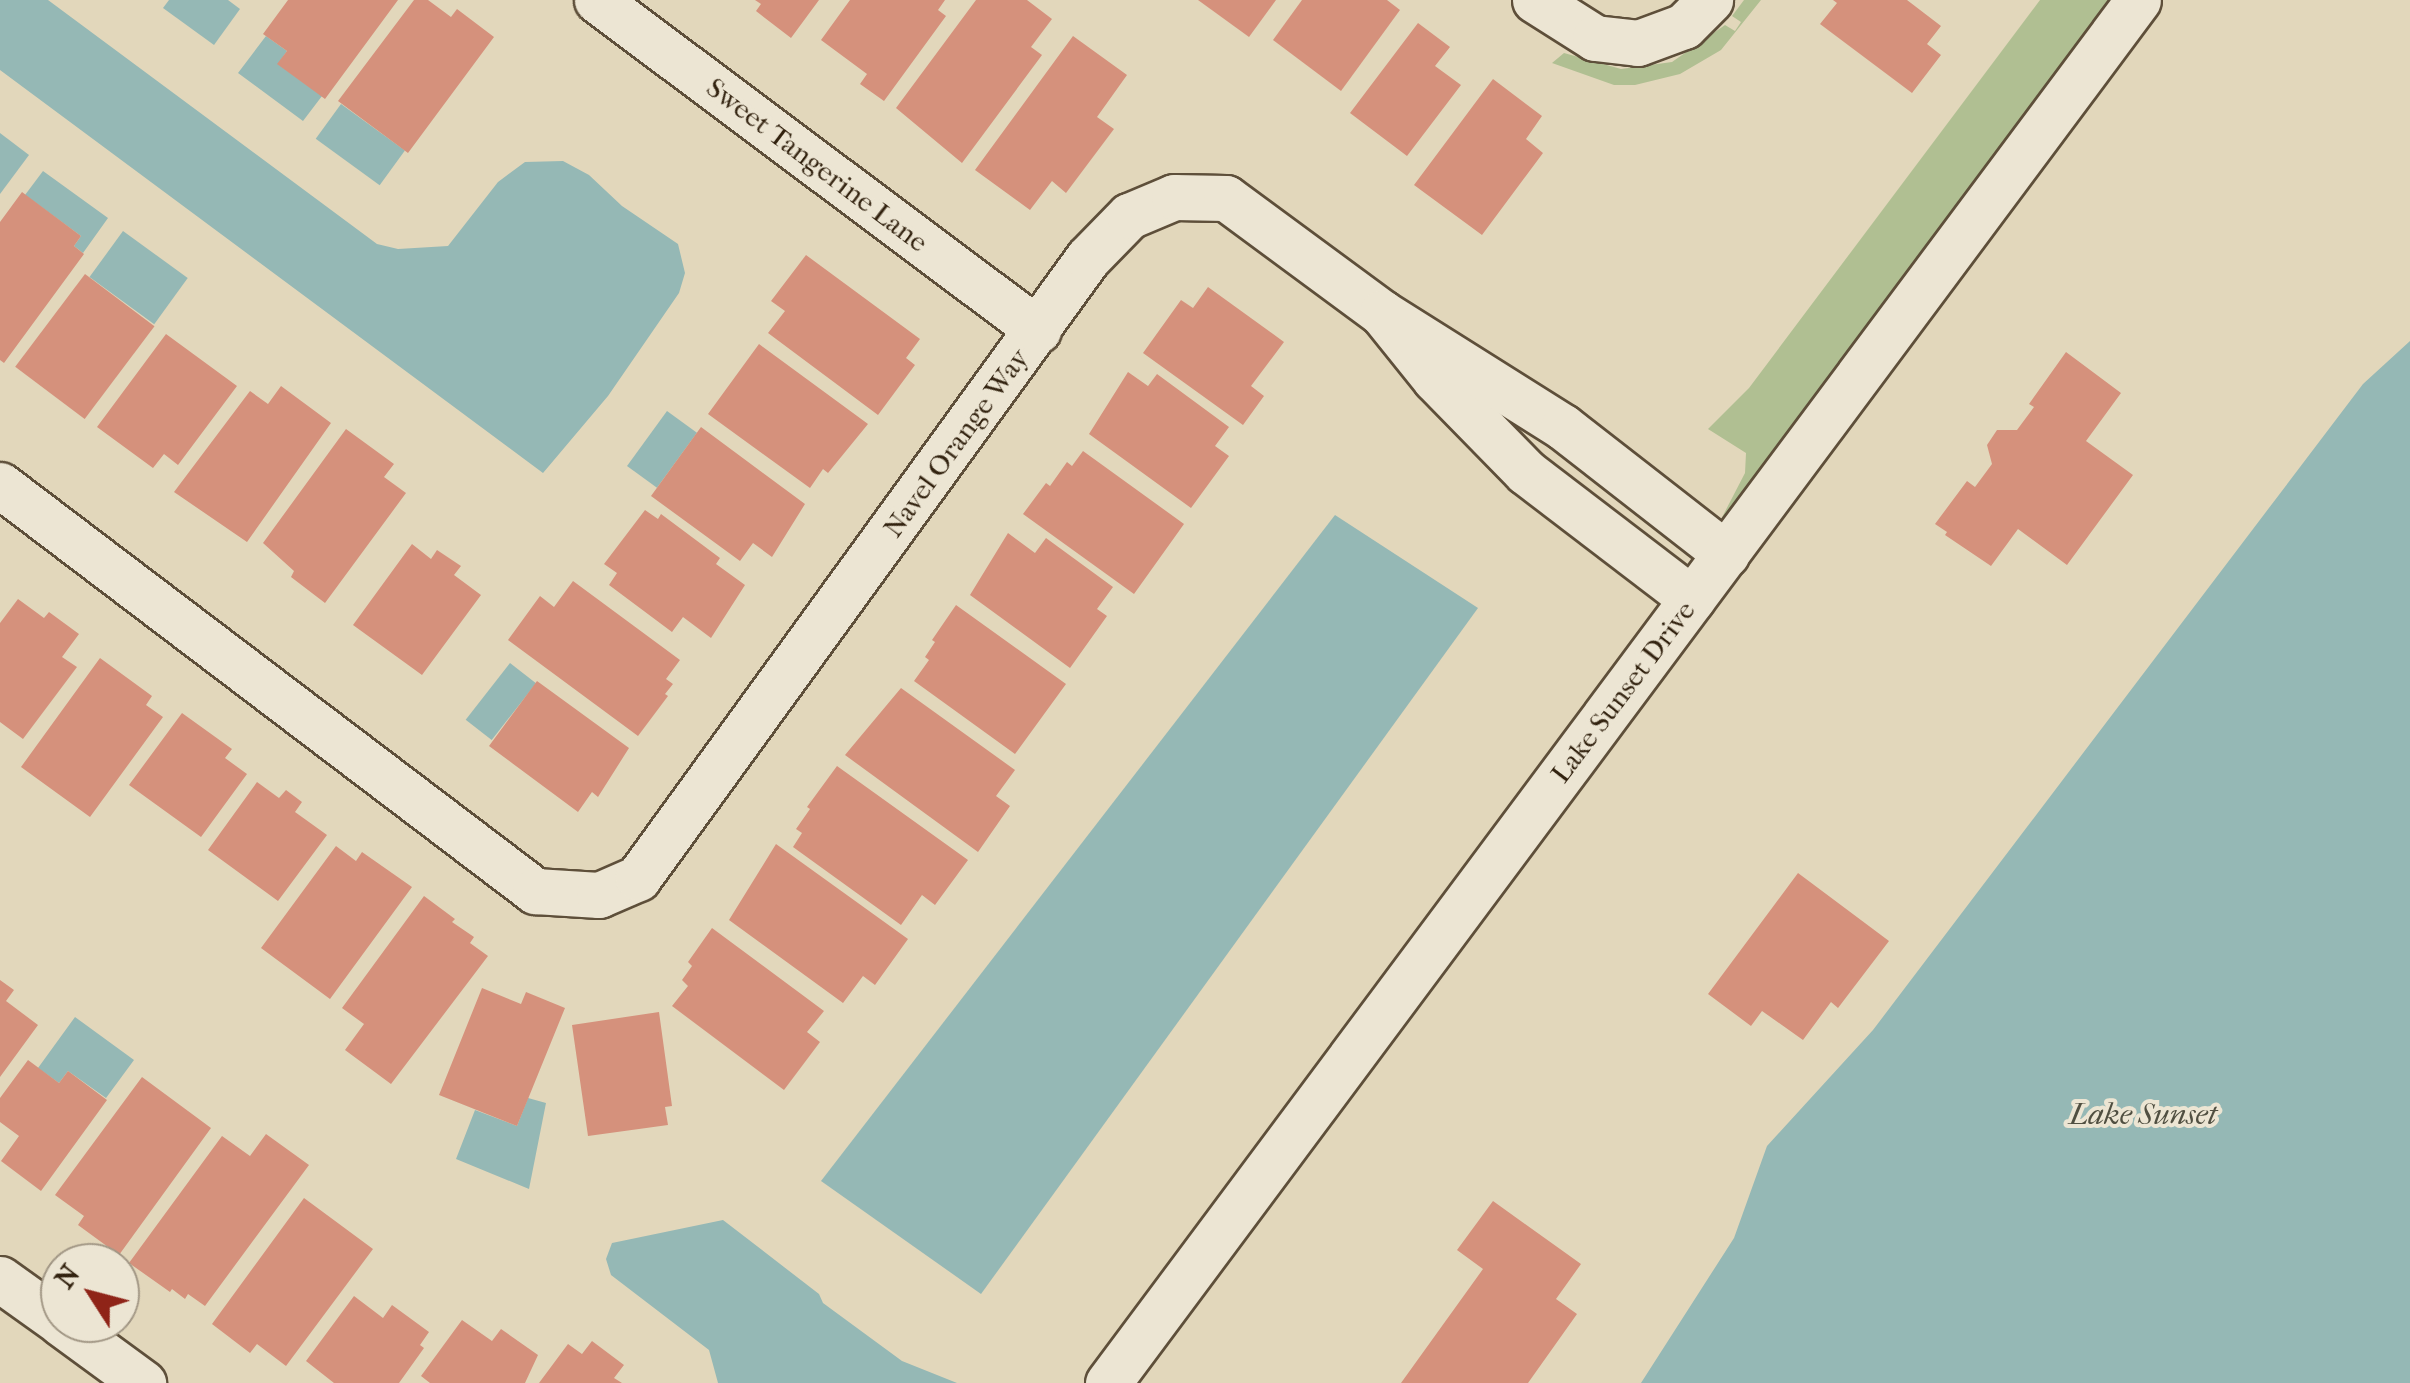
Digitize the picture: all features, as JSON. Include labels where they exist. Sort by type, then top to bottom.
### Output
[{"type":"street","name":"Sweet Tangerine Lane","points":[[597,0],[1038,330]]},
{"type":"street","points":[[1536,0],[1595,38],[1638,43],[1684,26],[1710,0]]},
{"type":"street","name":"Lake Sunset Drive","points":[[1108,1383],[2138,0]]},
{"type":"street","name":"Navel Orange Way","points":[[0,485],[534,891],[600,895],[638,878],[1088,258],[1129,216],[1174,197],[1226,198],[1382,313]]},
{"type":"street","points":[[1382,313],[1562,427],[1726,554]]},
{"type":"street","points":[[1382,313],[1435,379],[1526,472],[1692,599]]},
{"type":"street","points":[[0,1279],[40,1308]]},
{"type":"street","points":[[87,1343],[142,1383]]},
{"type":"green space","points":[[1744,0],[1761,0],[1721,50],[1680,74],[1635,85],[1614,85],[1552,63],[1564,53],[1621,69],[1672,62],[1725,25],[1735,31],[1741,22],[1732,16]]},
{"type":"green space","points":[[2040,0],[2112,0],[1703,554],[1745,473],[1746,453],[1708,429],[1749,388]]},
{"type":"water","points":[[0,0],[48,0],[377,244],[398,249],[448,246],[498,182],[525,162],[563,161],[589,175],[622,206],[678,244],[685,273],[679,293],[608,396],[543,473],[0,70]]},
{"type":"water","points":[[169,0],[228,0],[240,9],[214,45],[163,8]]},
{"type":"water","points":[[266,36],[287,51],[278,64],[322,96],[303,121],[238,73]]},
{"type":"water","points":[[341,104],[405,150],[380,185],[316,139]]},
{"type":"water","points":[[0,133],[29,155],[0,194]]},
{"type":"water","points":[[43,171],[108,218],[83,253],[74,246],[81,236],[25,195]]},
{"type":"water","points":[[123,231],[188,278],[154,324],[89,277]]},
{"type":"water","name":"Lake Sunset","points":[[2410,341],[2410,1383],[1641,1383],[1734,1238],[1767,1146],[1873,1030],[2363,384]]},
{"type":"water","points":[[667,411],[697,433],[657,488],[627,466]]},
{"type":"water","points":[[1335,515],[1478,608],[981,1294],[821,1181]]},
{"type":"water","points":[[510,663],[536,683],[492,740],[466,720]]},
{"type":"water","points":[[75,1017],[134,1060],[106,1098],[68,1071],[59,1083],[38,1068]]},
{"type":"water","points":[[528,1098],[546,1103],[529,1189],[456,1159],[475,1110],[517,1126]]},
{"type":"water","points":[[723,1220],[819,1294],[823,1303],[902,1361],[957,1383],[718,1383],[709,1350],[611,1275],[606,1259],[612,1243]]},
{"type":"building","points":[[288,0],[398,0],[325,99],[277,64],[287,51],[263,34]]},
{"type":"building","points":[[414,0],[428,0],[451,17],[457,9],[494,37],[408,153],[338,101]]},
{"type":"building","points":[[755,0],[819,0],[791,38],[756,11],[761,4]]},
{"type":"building","points":[[850,0],[945,0],[938,10],[946,16],[884,101],[860,84],[867,74],[821,40]]},
{"type":"building","points":[[976,0],[1027,0],[1052,19],[1031,47],[1042,55],[962,163],[896,108]]},
{"type":"building","points":[[1198,0],[1276,0],[1249,37]]},
{"type":"building","points":[[1302,0],[1387,0],[1400,10],[1341,91],[1273,40]]},
{"type":"building","points":[[1833,0],[1907,0],[1941,26],[1927,44],[1941,55],[1912,93],[1820,24],[1837,3]]},
{"type":"building","points":[[1418,23],[1450,47],[1435,66],[1461,85],[1407,156],[1350,113]]},
{"type":"building","points":[[1073,36],[1127,75],[1097,117],[1114,129],[1066,193],[1052,181],[1030,210],[975,170]]},
{"type":"building","points":[[1493,79],[1542,116],[1526,139],[1543,153],[1482,235],[1414,185]]},
{"type":"building","points":[[22,192],[81,236],[74,246],[84,254],[4,363],[0,360],[0,222]]},
{"type":"building","points":[[806,255],[920,339],[906,358],[915,365],[878,415],[768,333],[785,311],[771,301]]},
{"type":"building","points":[[85,274],[154,326],[85,419],[15,367]]},
{"type":"building","points":[[1208,287],[1284,342],[1251,386],[1264,396],[1243,425],[1143,353],[1181,300],[1193,308]]},
{"type":"building","points":[[166,334],[237,386],[178,465],[164,454],[153,468],[97,427]]},
{"type":"building","points":[[759,344],[868,424],[828,473],[823,469],[810,488],[708,414]]},
{"type":"building","points":[[2066,352],[2121,393],[2086,441],[2133,475],[2067,565],[2018,529],[1991,566],[1935,524],[1967,481],[1975,487],[1992,464],[1987,445],[1997,430],[2017,430],[2034,407],[2029,404]]},
{"type":"building","points":[[1128,372],[1148,386],[1157,374],[1229,427],[1215,446],[1229,456],[1191,508],[1089,434]]},
{"type":"building","points":[[281,386],[331,423],[247,542],[174,492],[250,391],[268,404]]},
{"type":"building","points":[[701,427],[805,504],[772,557],[753,543],[740,561],[651,496]]},
{"type":"building","points":[[346,429],[394,464],[384,477],[406,493],[325,603],[291,577],[294,571],[263,543]]},
{"type":"building","points":[[1083,451],[1184,524],[1134,594],[1023,514],[1046,483],[1050,486],[1067,462],[1072,466]]},
{"type":"building","points":[[645,510],[658,519],[661,514],[720,558],[716,564],[745,585],[711,638],[683,617],[672,632],[609,585],[617,573],[604,564]]},
{"type":"building","points":[[1008,533],[1035,553],[1046,538],[1113,587],[1097,609],[1107,616],[1070,668],[970,595]]},
{"type":"building","points":[[412,544],[431,559],[437,550],[461,566],[454,575],[481,595],[422,675],[353,625]]},
{"type":"building","points":[[573,581],[680,660],[666,679],[673,684],[665,694],[668,696],[638,736],[508,640],[540,596],[554,607]]},
{"type":"building","points":[[18,599],[44,618],[49,612],[79,634],[62,657],[77,667],[23,739],[0,722],[0,623]]},
{"type":"building","points":[[956,605],[1066,684],[1015,754],[914,681],[929,660],[925,657],[935,642],[932,640]]},
{"type":"building","points":[[100,658],[152,696],[146,705],[163,717],[90,817],[21,767]]},
{"type":"building","points":[[537,681],[629,748],[598,797],[592,792],[578,812],[489,746]]},
{"type":"building","points":[[901,688],[1015,770],[996,796],[1010,806],[978,852],[845,755]]},
{"type":"building","points":[[182,713],[232,749],[225,758],[247,774],[201,837],[129,785]]},
{"type":"building","points":[[837,766],[968,860],[935,905],[922,895],[901,925],[793,847],[802,833],[796,829],[810,809],[807,807]]},
{"type":"building","points":[[257,782],[279,798],[286,790],[302,802],[295,812],[327,835],[278,901],[208,850]]},
{"type":"building","points":[[776,844],[908,939],[875,985],[863,976],[843,1003],[729,920]]},
{"type":"building","points":[[336,846],[356,861],[362,852],[412,887],[330,999],[261,948]]},
{"type":"building","points":[[1798,873],[1889,941],[1838,1008],[1831,1002],[1803,1040],[1762,1011],[1751,1026],[1708,994]]},
{"type":"building","points":[[424,896],[455,919],[452,922],[474,937],[470,943],[488,956],[391,1084],[345,1050],[364,1024],[342,1008]]},
{"type":"building","points":[[712,928],[824,1011],[807,1032],[820,1042],[784,1090],[672,1006],[688,986],[682,980],[692,966],[688,962]]},
{"type":"building","points":[[0,980],[14,990],[6,1001],[38,1025],[0,1077]]},
{"type":"building","points":[[482,988],[521,1004],[526,992],[565,1008],[517,1126],[439,1095]]},
{"type":"building","points":[[659,1012],[672,1106],[665,1107],[668,1125],[588,1136],[572,1025]]},
{"type":"building","points":[[28,1060],[59,1083],[68,1071],[107,1100],[41,1191],[1,1161],[19,1136],[0,1122],[0,1098]]},
{"type":"building","points":[[142,1077],[211,1128],[128,1243],[103,1243],[78,1225],[84,1216],[55,1195]]},
{"type":"building","points":[[266,1134],[309,1165],[205,1306],[188,1294],[185,1299],[172,1289],[170,1292],[140,1271],[140,1248],[222,1136],[250,1156]]},
{"type":"building","points":[[304,1198],[373,1249],[286,1366],[257,1344],[250,1353],[212,1324]]},
{"type":"building","points":[[1493,1201],[1581,1264],[1556,1299],[1577,1314],[1528,1383],[1401,1383],[1483,1269],[1457,1250]]},
{"type":"building","points":[[354,1296],[383,1318],[392,1305],[429,1332],[420,1345],[424,1348],[399,1383],[334,1383],[306,1361]]},
{"type":"building","points":[[462,1320],[492,1341],[501,1329],[538,1355],[525,1383],[430,1383],[421,1376]]},
{"type":"building","points":[[592,1341],[624,1365],[614,1378],[622,1383],[539,1383],[568,1344],[582,1354]]}]
